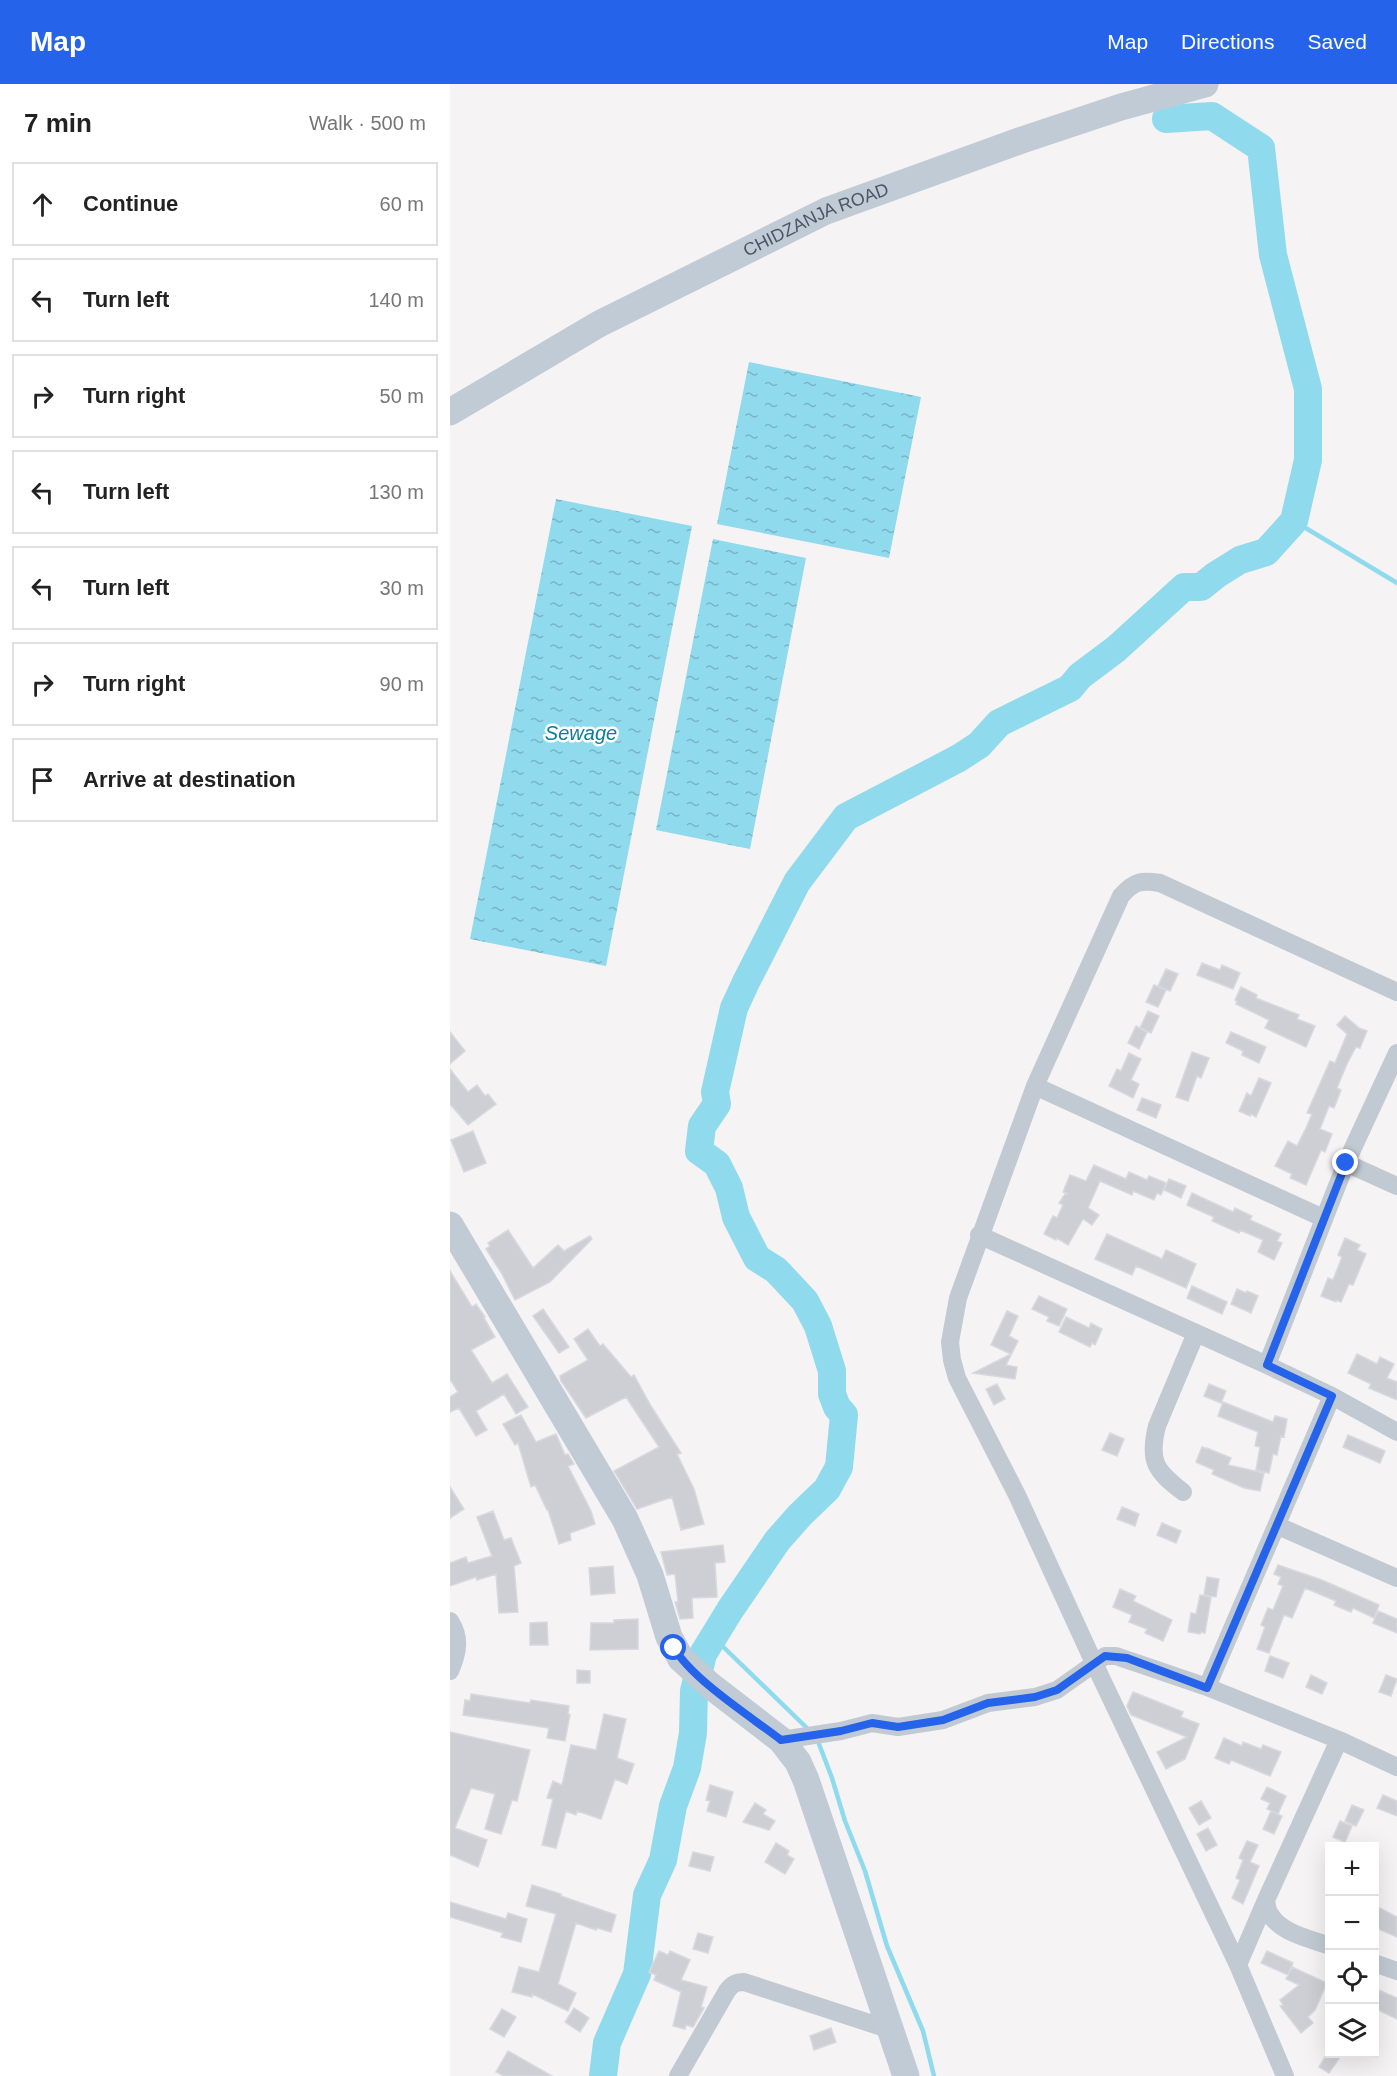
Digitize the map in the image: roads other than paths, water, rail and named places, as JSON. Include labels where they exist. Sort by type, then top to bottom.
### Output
[{"type":"street","name":"CHIDZANJA ROAD","points":[[450,412],[599,324],[826,210],[1022,140],[1110,111],[1205,84]]},
{"type":"street","points":[[1285,2076],[1238,1965],[1094,1663],[1017,1495],[957,1378],[952,1360],[951,1325],[979,1235],[1035,1086],[1121,896],[1130,885],[1144,880],[1161,883],[1397,992]]},
{"type":"street","points":[[1267,1365],[1323,1218],[1397,1053]]},
{"type":"street","points":[[1035,1086],[1323,1218]]},
{"type":"street","points":[[1346,1163],[1397,1186]]},
{"type":"street","points":[[450,1225],[625,1519],[650,1575],[669,1637],[681,1659],[711,1686],[781,1740],[798,1762],[906,2076]]},
{"type":"street","points":[[979,1235],[1267,1365],[1332,1396],[1397,1432]]},
{"type":"street","points":[[1183,1492],[1163,1476],[1155,1464],[1153,1441],[1157,1426],[1196,1334]]},
{"type":"street","points":[[1207,1688],[1332,1396]]},
{"type":"street","points":[[1278,1526],[1397,1578]]},
{"type":"street","points":[[450,1621],[458,1637],[458,1648],[450,1671]]},
{"type":"street","points":[[781,1740],[841,1731],[872,1723],[898,1727],[943,1720],[988,1703],[1035,1697],[1057,1690],[1105,1656],[1116,1656],[1207,1688],[1339,1740],[1397,1767]]},
{"type":"street","points":[[1238,1965],[1339,1740]]},
{"type":"street","points":[[1266,1900],[1268,1913],[1276,1923],[1325,1944]]},
{"type":"street","points":[[1379,1965],[1397,1971]]},
{"type":"street","points":[[678,2076],[727,1991],[737,1982],[744,1982],[888,2029]]},
{"type":"water","points":[[749,362],[921,397],[889,558],[717,524]]},
{"type":"water","name":"Sewage","points":[[556,499],[692,526],[606,966],[470,939]]},
{"type":"water","points":[[713,539],[806,558],[750,849],[656,830]]},
{"type":"waterway","points":[[603,2076],[607,2043],[637,1974],[647,1895],[663,1860],[673,1806],[687,1768],[693,1733],[694,1691],[703,1654],[777,1541],[827,1489],[839,1467],[844,1415],[837,1407],[832,1394],[832,1371],[818,1326],[805,1301],[776,1270],[757,1258],[736,1217],[729,1188],[717,1164],[699,1151],[702,1126],[717,1104],[715,1092],[734,1008],[797,882],[846,817],[959,758],[979,745],[999,723],[1070,688],[1080,676],[1116,649],[1184,587],[1201,587],[1240,560],[1266,552],[1294,521],[1308,460],[1308,389],[1273,255],[1261,148],[1212,116],[1166,119]]},
{"type":"waterway","points":[[1294,521],[1397,583]]},
{"type":"waterway","points":[[713,1637],[810,1731]]},
{"type":"waterway","points":[[819,1744],[865,1871],[887,1946],[923,2031],[934,2076]]}]
